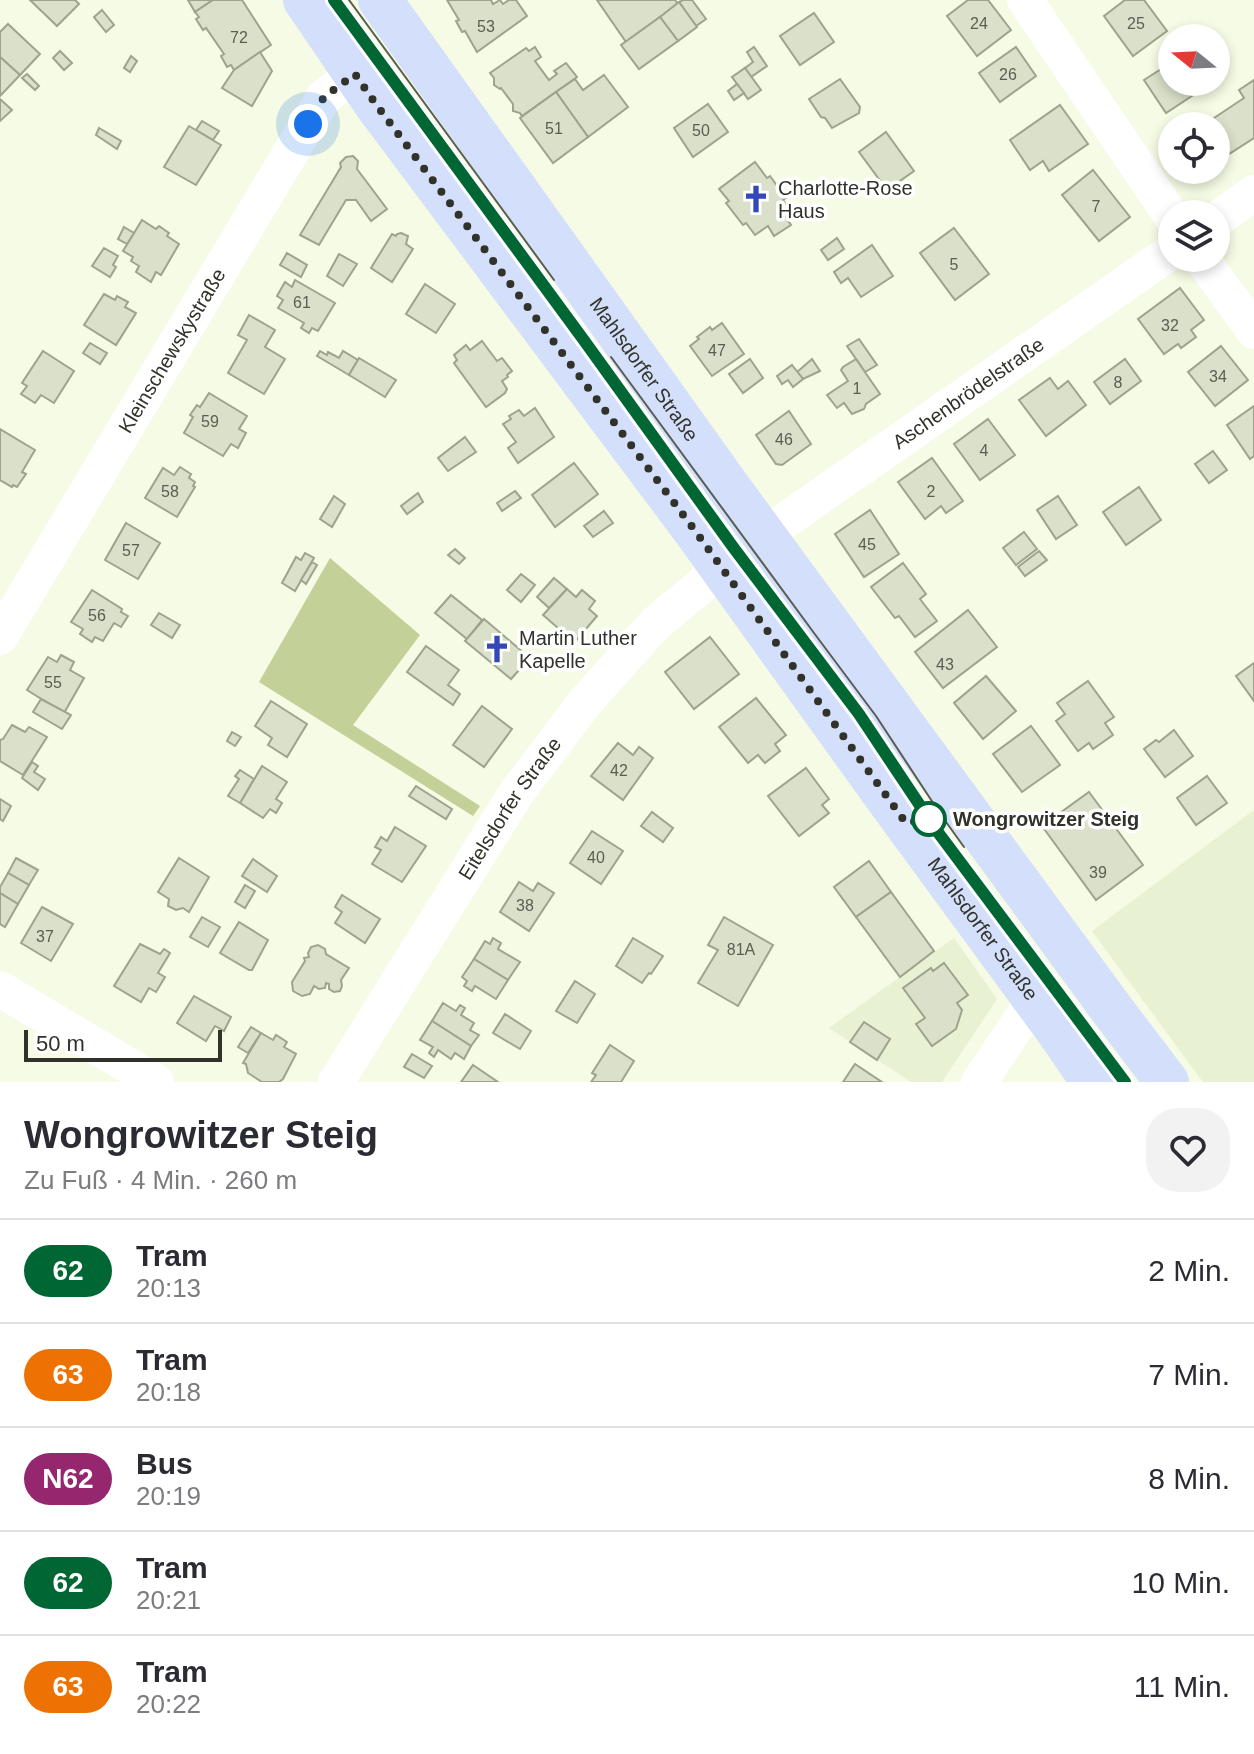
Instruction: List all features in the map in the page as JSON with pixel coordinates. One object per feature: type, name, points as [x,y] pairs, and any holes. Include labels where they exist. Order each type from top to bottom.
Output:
[{"type":"main road","name":"Mahlsdorfer Straße","points":[[305,0],[355,74],[721,567],[1093,1082]]},
{"type":"main road","name":"Mahlsdorfer Straße","points":[[380,0],[763,536],[1167,1082]]},
{"type":"main road","points":[[721,567],[763,536]]},
{"type":"main road","points":[[1035,999],[1079,965]]},
{"type":"street","points":[[1025,0],[1160,200]]},
{"type":"street","name":"Kleinschewskystraße","points":[[0,637],[324,97],[355,74]]},
{"type":"street","points":[[1230,210],[1254,193]]},
{"type":"street","name":"Aschenbrödelstraße","points":[[763,536],[1158,261]]},
{"type":"street","points":[[1211,272],[1254,331]]},
{"type":"street","name":"Eitelsdorfer Straße","points":[[336,1082],[517,792],[586,701],[656,623],[721,567]]},
{"type":"street","points":[[0,989],[156,1082]]},
{"type":"street","points":[[979,1082],[1035,999]]},
{"type":"shaded area","points":[[1254,810],[1254,1082],[1203,1082],[1092,931]]},
{"type":"shaded area","points":[[954,938],[997,999],[942,1082],[911,1082],[829,1028]]},
{"type":"green space","points":[[330,558],[420,635],[353,725],[480,806],[473,816],[259,682]]},
{"type":"building","points":[[30,0],[75,0],[79,4],[57,26]]},
{"type":"building","points":[[188,0],[213,0],[195,12]]},
{"type":"building","points":[[213,0],[242,0],[271,45],[234,70],[231,65],[227,67],[221,56],[224,54],[196,19],[199,17],[195,12]]},
{"type":"building","points":[[447,0],[491,0],[493,4],[500,0],[503,4],[516,0],[527,16],[477,52],[465,31],[462,32]]},
{"type":"building","points":[[597,0],[675,0],[678,4],[626,42]]},
{"type":"building","points":[[692,0],[706,19],[696,26],[679,2]]},
{"type":"building","points":[[968,0],[988,0],[1011,30],[977,56],[947,16]]},
{"type":"building","points":[[1125,0],[1144,0],[1162,24],[1158,24],[1158,38],[1133,56],[1104,16]]},
{"type":"building","points":[[679,2],[697,27],[678,41],[660,17]]},
{"type":"building","points":[[102,10],[114,25],[106,32],[94,17]]},
{"type":"building","points":[[814,13],[834,42],[800,65],[780,36]]},
{"type":"building","points":[[660,17],[678,41],[639,69],[621,45]]},
{"type":"building","points":[[8,24],[40,54],[20,75],[0,57],[0,32]]},
{"type":"building","points":[[535,47],[541,57],[535,61],[549,80],[557,74],[554,71],[566,63],[577,77],[522,116],[513,111],[513,104],[501,88],[494,85],[490,73],[526,48],[529,51]]},
{"type":"building","points":[[754,47],[767,66],[751,77],[745,68],[753,62],[747,52]]},
{"type":"building","points":[[1016,47],[1036,76],[1000,102],[979,73]]},
{"type":"building","points":[[60,51],[72,63],[64,70],[53,58]]},
{"type":"building","points":[[260,52],[272,71],[252,106],[222,88],[234,70]]},
{"type":"building","points":[[131,56],[137,61],[130,72],[124,68]]},
{"type":"building","points":[[0,57],[20,75],[0,96]]},
{"type":"building","points":[[745,68],[761,90],[748,99],[732,77]]},
{"type":"building","points":[[1158,71],[1158,96],[1192,96],[1165,112],[1144,80]]},
{"type":"building","points":[[27,74],[39,86],[35,90],[22,78]]},
{"type":"building","points":[[604,75],[628,107],[588,137],[556,92],[575,79],[583,90]]},
{"type":"building","points":[[840,79],[860,107],[859,113],[832,128],[809,99]]},
{"type":"building","points":[[1254,80],[1254,138],[1230,153],[1230,112],[1223,112],[1244,98],[1239,90]]},
{"type":"building","points":[[737,84],[744,93],[734,100],[728,91]]},
{"type":"building","points":[[556,92],[588,137],[553,163],[520,118]]},
{"type":"building","points":[[0,99],[12,110],[0,121]]},
{"type":"building","points":[[708,104],[728,132],[693,157],[674,128]]},
{"type":"building","points":[[1060,105],[1088,144],[1049,171],[1043,161],[1030,170],[1010,140]]},
{"type":"building","points":[[202,121],[219,131],[213,140],[196,130]]},
{"type":"building","points":[[189,126],[221,145],[196,185],[164,167]]},
{"type":"building","points":[[99,128],[121,141],[117,149],[96,135]]},
{"type":"building","points":[[886,132],[914,171],[887,190],[859,152]]},
{"type":"building","points":[[353,156],[358,161],[357,169],[387,209],[371,221],[356,200],[346,200],[319,245],[300,235],[341,167],[340,163],[346,157]]},
{"type":"building","name":"Charlotte-Rose Haus","points":[[755,162],[767,178],[770,176],[791,210],[784,215],[791,225],[774,236],[768,226],[755,235],[746,223],[743,225],[719,189]]},
{"type":"building","points":[[1093,170],[1130,217],[1099,241],[1062,195]]},
{"type":"building","points":[[142,220],[156,229],[159,226],[179,244],[161,275],[156,272],[151,282],[136,272],[139,266],[131,261],[133,257],[123,251]]},
{"type":"building","points":[[124,227],[134,233],[127,244],[118,239]]},
{"type":"building","points":[[954,228],[989,274],[955,300],[920,253]]},
{"type":"building","points":[[401,233],[408,236],[406,244],[413,249],[392,282],[371,268],[392,234],[396,236]]},
{"type":"building","points":[[837,238],[844,249],[828,260],[821,250]]},
{"type":"building","points":[[872,245],[893,276],[861,297],[848,278],[841,283],[834,272]]},
{"type":"building","points":[[104,248],[118,256],[110,277],[92,266]]},
{"type":"building","points":[[287,253],[307,265],[301,277],[280,265]]},
{"type":"building","points":[[339,254],[357,264],[343,286],[327,276]]},
{"type":"building","points":[[295,280],[335,303],[318,331],[312,328],[309,333],[301,328],[304,323],[278,308],[283,300],[277,296],[285,282],[292,287]]},
{"type":"building","points":[[425,284],[455,304],[436,333],[406,314]]},
{"type":"building","points":[[1180,288],[1204,320],[1191,330],[1196,337],[1181,348],[1178,344],[1164,354],[1138,319]]},
{"type":"building","points":[[104,294],[128,302],[125,307],[136,313],[116,345],[84,325]]},
{"type":"building","points":[[249,315],[275,330],[265,347],[285,359],[264,394],[228,373],[247,340],[238,335]]},
{"type":"building","points":[[722,323],[744,354],[712,376],[690,346],[710,327],[712,330]]},
{"type":"building","points":[[859,339],[877,365],[865,372],[847,346]]},
{"type":"building","points":[[482,341],[497,361],[502,358],[512,371],[502,381],[507,389],[505,393],[486,407],[454,363],[457,360],[454,355],[466,345],[470,350]]},
{"type":"building","points":[[90,343],[107,353],[100,364],[83,353]]},
{"type":"building","points":[[1221,346],[1248,380],[1215,406],[1188,372]]},
{"type":"building","points":[[43,351],[74,371],[54,403],[41,395],[35,403],[21,394],[27,386],[22,383]]},
{"type":"building","points":[[320,351],[339,358],[343,351],[358,360],[349,375],[317,356]]},
{"type":"building","points":[[359,358],[396,380],[385,397],[349,375]]},
{"type":"building","points":[[750,359],[763,378],[743,393],[729,374]]},
{"type":"building","points":[[812,359],[820,371],[803,379],[797,372]]},
{"type":"building","points":[[856,359],[880,394],[864,409],[852,414],[844,403],[837,408],[827,395],[848,381],[841,370]]},
{"type":"building","points":[[1125,359],[1141,381],[1110,404],[1094,382]]},
{"type":"building","points":[[792,365],[803,379],[793,387],[788,380],[782,384],[777,376]]},
{"type":"building","points":[[1050,378],[1058,389],[1068,381],[1086,405],[1046,436],[1019,400]]},
{"type":"building","points":[[209,393],[247,416],[239,429],[246,433],[238,448],[231,444],[223,456],[184,433],[193,417],[190,415]]},
{"type":"building","points":[[1254,406],[1254,456],[1250,459],[1227,425]]},
{"type":"building","points":[[535,408],[554,437],[518,463],[508,448],[516,442],[503,424],[519,410],[524,416]]},
{"type":"building","points":[[789,411],[811,444],[782,465],[776,464],[756,435]]},
{"type":"building","points":[[988,419],[1015,455],[980,480],[954,444]]},
{"type":"building","points":[[0,429],[35,450],[22,472],[26,474],[17,487],[0,480]]},
{"type":"building","points":[[465,437],[476,452],[448,471],[438,458]]},
{"type":"building","points":[[1213,451],[1227,470],[1209,483],[1195,464]]},
{"type":"building","points":[[932,458],[963,501],[946,513],[941,506],[925,519],[898,482]]},
{"type":"building","points":[[574,463],[598,494],[555,527],[532,495]]},
{"type":"building","points":[[180,467],[191,474],[189,478],[195,482],[195,487],[177,517],[145,498],[163,468],[174,475]]},
{"type":"building","points":[[1139,487],[1161,520],[1126,545],[1103,512]]},
{"type":"building","points":[[515,491],[521,498],[502,511],[497,503]]},
{"type":"building","points":[[418,493],[423,502],[407,514],[401,506]]},
{"type":"building","points":[[334,496],[345,504],[332,527],[320,519]]},
{"type":"building","points":[[1058,496],[1077,525],[1056,539],[1037,510]]},
{"type":"building","points":[[870,510],[899,554],[864,577],[835,534]]},
{"type":"building","points":[[604,511],[613,523],[593,537],[584,526]]},
{"type":"building","points":[[126,523],[160,543],[138,579],[105,560]]},
{"type":"building","points":[[1024,532],[1037,549],[1016,565],[1003,548]]},
{"type":"building","points":[[455,549],[465,558],[459,564],[448,555]]},
{"type":"building","points":[[1039,551],[1047,560],[1025,576],[1018,567]]},
{"type":"building","points":[[305,553],[314,558],[295,591],[282,583],[296,557],[301,560]]},
{"type":"building","points":[[312,562],[317,565],[306,584],[301,580]]},
{"type":"building","points":[[903,563],[926,594],[920,599],[937,621],[915,637],[899,616],[895,618],[871,587]]},
{"type":"building","points":[[521,574],[535,585],[521,602],[507,590]]},
{"type":"building","points":[[554,578],[567,589],[549,608],[537,597]]},
{"type":"building","points":[[567,589],[576,597],[582,590],[595,601],[589,609],[597,616],[574,643],[564,634],[559,639],[553,634],[558,628],[543,615]]},
{"type":"building","points":[[92,590],[128,616],[121,627],[114,623],[103,641],[95,637],[92,642],[80,634],[83,629],[71,622]]},
{"type":"building","points":[[451,595],[482,620],[467,639],[435,613]]},
{"type":"building","points":[[968,610],[997,647],[943,688],[915,652]]},
{"type":"building","points":[[159,613],[180,625],[172,638],[151,625]]},
{"type":"building","name":"Martin Luther Kapelle","points":[[484,619],[530,658],[511,679],[465,641]]},
{"type":"building","points":[[710,637],[739,674],[694,709],[665,672]]},
{"type":"building","points":[[426,646],[459,670],[448,685],[460,694],[453,705],[407,672]]},
{"type":"building","points":[[61,655],[74,662],[70,670],[84,678],[64,713],[27,690],[48,657],[57,662]]},
{"type":"building","points":[[1254,663],[1254,701],[1236,676]]},
{"type":"building","points":[[986,676],[1016,711],[983,739],[954,703]]},
{"type":"building","points":[[1088,681],[1114,717],[1105,723],[1113,735],[1093,749],[1089,743],[1078,751],[1056,721],[1065,714],[1057,703]]},
{"type":"building","points":[[756,698],[786,735],[775,744],[780,751],[765,763],[758,755],[748,763],[719,727]]},
{"type":"building","points":[[41,699],[71,715],[62,729],[33,712]]},
{"type":"building","points":[[271,701],[307,724],[287,757],[268,745],[272,738],[255,726]]},
{"type":"building","points":[[482,706],[512,729],[484,767],[453,745]]},
{"type":"building","points":[[12,725],[25,732],[29,727],[47,737],[23,775],[0,761],[0,740]]},
{"type":"building","points":[[1031,726],[1060,765],[1022,792],[993,754]]},
{"type":"building","points":[[1174,730],[1193,756],[1165,777],[1144,749]]},
{"type":"building","points":[[232,732],[241,737],[235,746],[227,741]]},
{"type":"building","points":[[618,743],[633,755],[639,747],[653,758],[623,800],[591,776]]},
{"type":"building","points":[[32,762],[38,766],[34,772],[45,779],[38,790],[22,778]]},
{"type":"building","points":[[262,766],[287,782],[276,799],[282,803],[276,813],[270,809],[263,818],[240,803]]},
{"type":"building","points":[[806,768],[829,799],[822,805],[829,813],[799,836],[768,796]]},
{"type":"building","points":[[240,770],[254,779],[240,803],[228,796],[239,779],[235,776]]},
{"type":"building","points":[[1207,776],[1227,803],[1196,825],[1177,798]]},
{"type":"building","points":[[416,786],[452,809],[446,819],[409,796]]},
{"type":"building","points":[[1089,792],[1143,865],[1096,900],[1042,826]]},
{"type":"building","points":[[0,799],[11,806],[3,821],[0,819]]},
{"type":"building","points":[[652,812],[673,828],[663,842],[641,826]]},
{"type":"building","points":[[395,827],[426,846],[402,882],[372,864],[381,850],[375,847],[381,837],[387,841]]},
{"type":"building","points":[[592,831],[623,851],[601,884],[570,863]]},
{"type":"building","points":[[16,858],[38,870],[29,885],[8,873]]},
{"type":"building","points":[[179,858],[209,877],[189,912],[168,906],[169,899],[158,892]]},
{"type":"building","points":[[253,859],[277,876],[267,892],[242,876]]},
{"type":"building","points":[[869,861],[891,892],[856,917],[834,887]]},
{"type":"building","points":[[8,873],[29,885],[18,904],[0,893]]},
{"type":"building","points":[[519,882],[533,891],[538,883],[554,893],[529,931],[500,912]]},
{"type":"building","points":[[245,885],[255,891],[245,908],[235,902]]},
{"type":"building","points":[[891,892],[934,951],[900,977],[856,917]]},
{"type":"building","points":[[0,893],[18,904],[5,927],[0,924]]},
{"type":"building","points":[[342,895],[380,919],[365,943],[335,923],[342,912],[335,907]]},
{"type":"building","points":[[42,907],[73,924],[51,961],[21,943]]},
{"type":"building","points":[[202,917],[220,927],[208,947],[190,937]]},
{"type":"building","points":[[724,917],[773,945],[738,1006],[698,983],[718,950],[708,945]]},
{"type":"building","points":[[239,922],[268,940],[252,970],[220,953]]},
{"type":"building","points":[[493,938],[501,943],[498,949],[520,962],[508,980],[474,959],[485,941],[490,944]]},
{"type":"building","points":[[633,938],[663,956],[642,983],[616,966]]},
{"type":"building","points":[[140,944],[160,954],[164,949],[170,953],[158,973],[165,977],[156,992],[149,988],[141,1002],[114,986]]},
{"type":"building","points":[[318,945],[325,949],[326,954],[349,968],[341,980],[340,991],[334,992],[326,983],[325,988],[314,986],[310,994],[302,996],[293,991],[292,982],[304,958],[309,957],[311,947]]},
{"type":"building","points":[[474,959],[508,980],[496,999],[475,986],[472,991],[464,986],[467,981],[462,977]]},
{"type":"building","points":[[944,963],[968,995],[957,1003],[962,1010],[956,1029],[932,1046],[916,1024],[925,1018],[903,988],[931,968],[933,971]]},
{"type":"building","points":[[575,981],[595,994],[577,1023],[556,1011]]},
{"type":"building","points":[[194,996],[231,1017],[224,1031],[215,1026],[206,1041],[177,1023]]},
{"type":"building","points":[[443,1003],[456,1011],[460,1005],[465,1008],[461,1015],[474,1023],[470,1030],[479,1035],[471,1046],[432,1021]]},
{"type":"building","points":[[505,1014],[531,1031],[520,1049],[493,1033]]},
{"type":"building","points":[[432,1021],[471,1046],[464,1059],[455,1053],[451,1059],[438,1050],[434,1057],[429,1053],[433,1047],[420,1040]]},
{"type":"building","points":[[864,1022],[890,1039],[877,1060],[850,1042]]},
{"type":"building","points":[[251,1027],[261,1033],[248,1053],[238,1047]]},
{"type":"building","points":[[261,1033],[273,1040],[276,1035],[287,1042],[284,1047],[296,1054],[279,1082],[262,1082],[248,1073],[243,1063]]},
{"type":"building","points":[[610,1045],[634,1061],[621,1082],[591,1082],[596,1075],[592,1073]]},
{"type":"building","points":[[412,1054],[432,1066],[424,1078],[404,1067]]},
{"type":"building","points":[[855,1064],[882,1082],[843,1082]]},
{"type":"building","points":[[473,1065],[498,1082],[461,1082]]},
{"type":"tram line","points":[[334,0],[738,554],[859,714],[937,831],[1125,1082]]},
{"type":"tram line","name":"62","points":[[334,0],[733,547],[859,714],[937,831],[1125,1082]]},
{"type":"tram line","points":[[349,0],[554,280]]},
{"type":"tram line","points":[[611,357],[876,716],[964,847]]},
{"type":"place","name":"Charlotte-Rose Haus","points":[[756,199]]},
{"type":"place","name":"Martin Luther Kapelle","points":[[497,649]]},
{"type":"place","name":"Wongrowitzer Steig","points":[[929,819]]},
{"type":"route","points":[[308,124],[324,97],[355,74],[696,532],[906,823],[929,819]]}]
